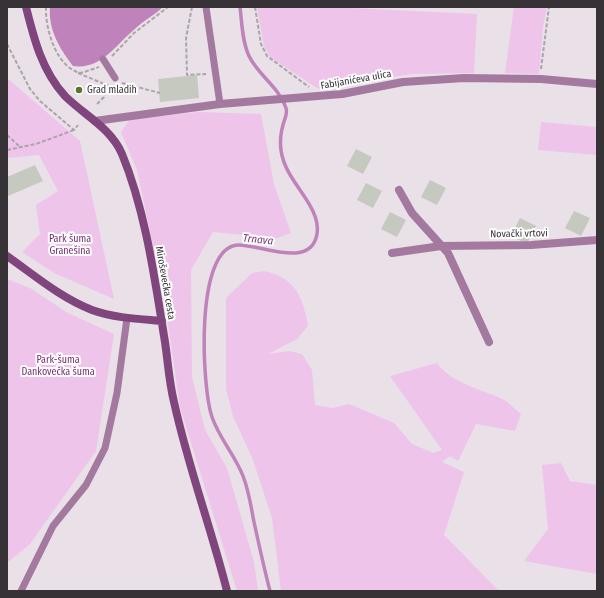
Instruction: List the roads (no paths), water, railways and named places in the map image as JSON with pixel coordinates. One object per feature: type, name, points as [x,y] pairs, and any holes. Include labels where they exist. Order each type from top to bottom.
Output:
[{"type":"main road","name":"Miroševečka cesta","points":[[26,7],[41,59],[50,78],[66,96],[95,121],[115,141],[122,152],[131,178],[147,239],[162,321],[174,402],[228,591]]},
{"type":"main road","points":[[7,256],[68,298],[92,310],[127,318],[162,321]]},
{"type":"street","name":"Fabijanićeva ulica","points":[[95,121],[220,104],[342,94],[403,82],[464,78],[541,79],[597,84]]},
{"type":"street","points":[[399,190],[412,213],[448,253],[489,342]]},
{"type":"street","name":"Novački vrtovi","points":[[392,253],[441,246],[531,245],[597,240]]},
{"type":"lane","points":[[206,7],[220,104]]},
{"type":"lane","points":[[105,61],[114,78]]},
{"type":"lane","points":[[21,591],[53,526],[86,485],[105,448],[117,393],[127,318]]},
{"type":"waterway","name":"Trnava","points":[[240,7],[244,38],[249,56],[279,94],[286,108],[281,141],[281,152],[284,162],[290,175],[311,208],[317,225],[317,234],[313,245],[305,251],[283,253],[238,245],[224,252],[214,269],[208,293],[204,350],[208,401],[215,425],[240,468],[245,482],[270,591]]},
{"type":"place","name":"Grad mladih","points":[[79,90]]},
{"type":"park label","name":"Park šuma Granešina","points":[[70,244]]},
{"type":"park label","name":"Park-šuma Dankovečka šuma","points":[[58,366]]}]
